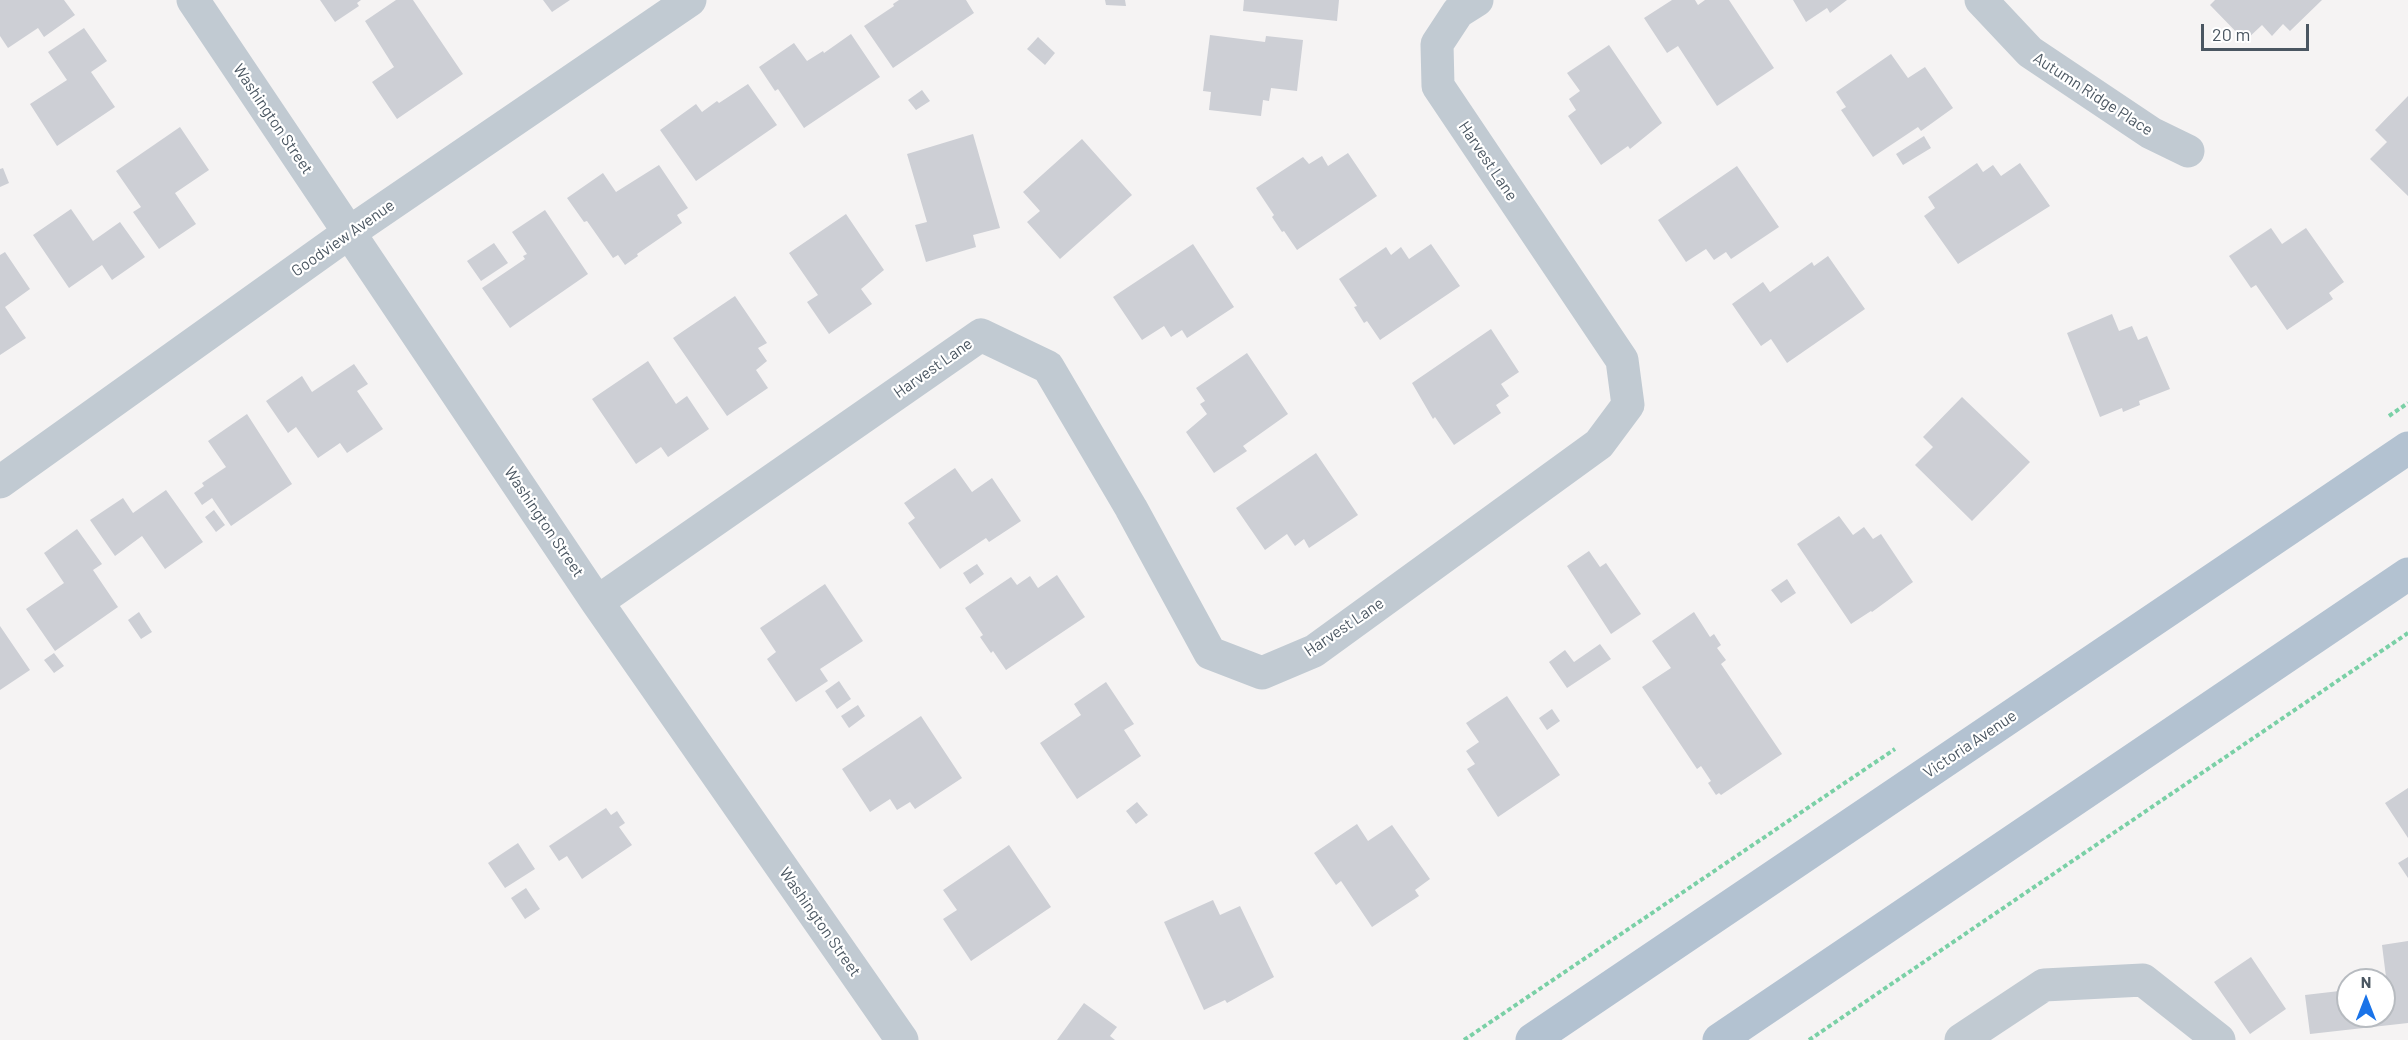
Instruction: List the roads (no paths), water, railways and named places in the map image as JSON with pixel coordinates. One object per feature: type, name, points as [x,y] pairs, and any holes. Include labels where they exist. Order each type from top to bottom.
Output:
[{"type":"main road","name":"Victoria Avenue","points":[[1532,1040],[2408,448]]},
{"type":"main road","points":[[1719,1040],[2408,574]]},
{"type":"street","name":"Washington Street","points":[[193,0],[597,602],[902,1040]]},
{"type":"street","name":"Goodview Avenue","points":[[0,482],[350,232],[690,0]]},
{"type":"street","name":"Harvest Lane","points":[[597,602],[981,335],[1048,367],[1131,508],[1210,653],[1262,673],[1314,651],[1599,444],[1628,405],[1622,360],[1438,86],[1437,44],[1458,12],[1477,0]]},
{"type":"street","name":"Autumn Ridge Place","points":[[1981,0],[2030,52],[2151,133],[2188,151]]},
{"type":"street","points":[[1960,1040],[2044,985],[2143,980],[2219,1040]]}]
